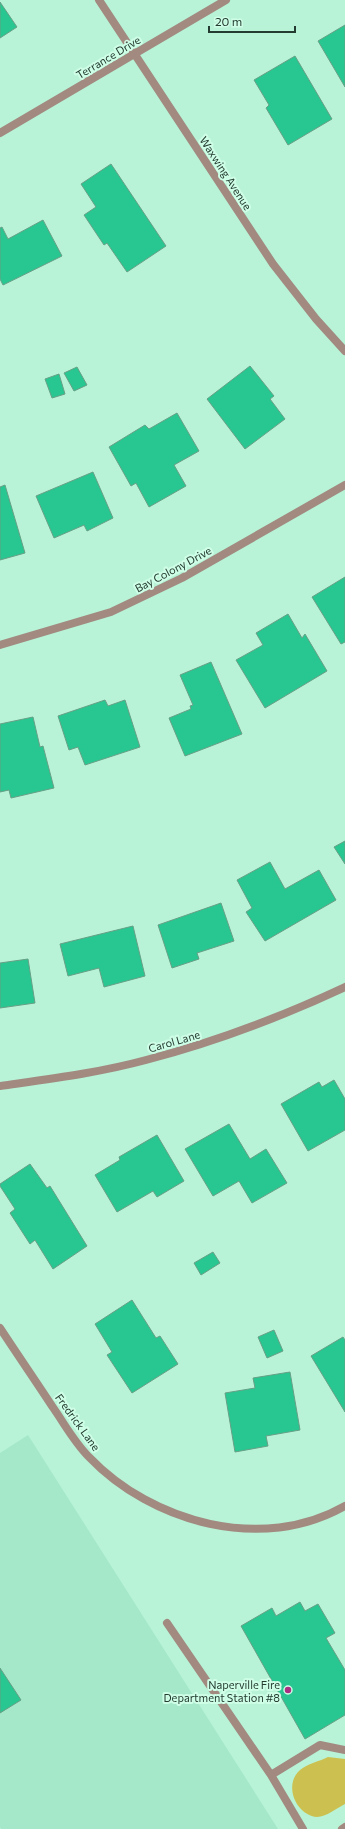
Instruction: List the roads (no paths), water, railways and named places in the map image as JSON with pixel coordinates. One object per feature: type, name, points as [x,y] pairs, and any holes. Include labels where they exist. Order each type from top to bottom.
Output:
[{"type":"street","name":"Waxwing Avenue","points":[[99,0],[272,264],[316,319],[345,351]]},
{"type":"street","name":"Terrance Drive","points":[[0,133],[226,0]]},
{"type":"street","name":"Bay Colony Drive","points":[[0,645],[111,612],[182,578],[345,485]]},
{"type":"street","name":"Carol Lane","points":[[0,1086],[90,1072],[146,1060],[208,1042],[286,1014],[345,987]]},
{"type":"street","name":"Fredrick Lane","points":[[0,1328],[73,1438],[88,1456],[124,1488],[151,1503],[198,1521],[223,1527],[264,1528],[286,1526],[323,1516],[345,1506]]},
{"type":"street","points":[[167,1623],[271,1775],[303,1829]]},
{"type":"street","points":[[271,1775],[320,1745],[345,1750]]},
{"type":"place","name":"Naperville Fire Department Station #8","points":[[288,1690]]}]
